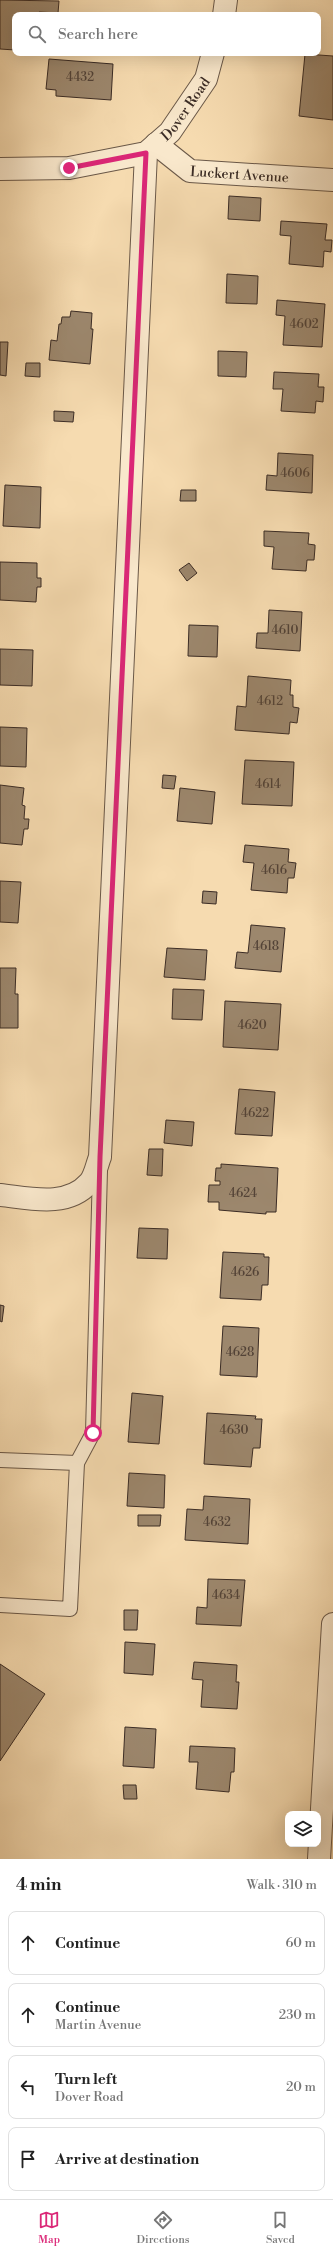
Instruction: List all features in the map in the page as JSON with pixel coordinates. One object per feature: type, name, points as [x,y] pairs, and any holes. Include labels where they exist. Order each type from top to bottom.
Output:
[{"type":"street","points":[[224,12],[226,0]]},
{"type":"street","name":"Dover Road","points":[[151,149],[170,132],[206,79],[212,56]]},
{"type":"street","points":[[0,169],[69,168],[151,149],[100,1157],[90,1182],[81,1190],[64,1198],[51,1200],[0,1195]]},
{"type":"street","name":"Luckert Avenue","points":[[151,149],[190,171],[333,180]]},
{"type":"street","points":[[319,1859],[333,1624]]},
{"type":"lane","points":[[0,1605],[70,1609],[77,1463],[93,1433],[100,1157]]},
{"type":"lane","points":[[0,1460],[77,1463]]},
{"type":"building","points":[[0,0],[59,1],[58,12],[12,12],[12,50],[0,49]]},
{"type":"building","points":[[305,56],[333,56],[333,120],[299,116]]},
{"type":"building","points":[[49,59],[113,64],[111,100],[56,96],[56,90],[46,89]]},
{"type":"building","points":[[229,196],[261,198],[260,221],[228,219]]},
{"type":"building","points":[[281,221],[327,224],[325,240],[332,240],[331,252],[324,251],[323,267],[289,264],[291,236],[280,235]]},
{"type":"building","points":[[227,274],[258,276],[257,304],[226,303]]},
{"type":"building","points":[[277,300],[325,304],[322,347],[283,345],[285,316],[276,315]]},
{"type":"building","points":[[71,311],[92,313],[91,329],[93,329],[90,364],[49,360],[51,340],[57,341],[59,324],[61,324],[62,317],[70,317]]},
{"type":"building","points":[[0,342],[8,342],[6,376],[0,375]]},
{"type":"building","points":[[218,351],[247,352],[246,377],[218,376]]},
{"type":"building","points":[[26,363],[40,363],[40,377],[25,376]]},
{"type":"building","points":[[274,372],[319,374],[318,387],[324,387],[323,402],[316,401],[315,413],[281,411],[283,389],[273,389]]},
{"type":"building","points":[[54,411],[74,412],[73,422],[54,421]]},
{"type":"building","points":[[278,453],[313,455],[312,493],[266,490],[267,475],[277,476]]},
{"type":"building","points":[[5,485],[41,487],[40,528],[3,526]]},
{"type":"building","points":[[181,490],[196,490],[196,501],[180,501]]},
{"type":"building","points":[[264,531],[309,533],[308,544],[315,545],[315,548],[314,560],[307,560],[306,571],[272,569],[274,547],[264,546]]},
{"type":"building","points":[[0,562],[37,563],[37,578],[41,578],[41,587],[37,587],[36,602],[0,600]]},
{"type":"building","points":[[189,563],[197,573],[187,581],[179,570]]},
{"type":"building","points":[[269,610],[302,612],[300,651],[256,648],[257,633],[268,633]]},
{"type":"building","points":[[189,625],[218,626],[217,657],[188,656]]},
{"type":"building","points":[[0,649],[33,650],[32,686],[0,685]]},
{"type":"building","points":[[248,676],[291,680],[290,695],[293,695],[293,707],[299,708],[297,723],[290,722],[289,734],[235,730],[237,706],[246,707]]},
{"type":"building","points":[[0,727],[27,728],[26,767],[0,766]]},
{"type":"building","points":[[245,760],[294,762],[292,806],[242,804]]},
{"type":"building","points":[[163,775],[176,776],[174,789],[162,788]]},
{"type":"building","points":[[0,785],[24,788],[22,805],[25,806],[24,819],[29,819],[28,829],[24,829],[22,845],[0,843]]},
{"type":"building","points":[[180,788],[215,792],[212,824],[177,821]]},
{"type":"building","points":[[245,845],[289,849],[288,862],[296,863],[294,878],[288,878],[287,893],[251,890],[254,863],[243,862]]},
{"type":"building","points":[[0,881],[21,882],[18,923],[0,922]]},
{"type":"building","points":[[203,891],[217,892],[216,904],[202,903]]},
{"type":"building","points":[[251,925],[285,928],[281,972],[235,968],[237,952],[248,953]]},
{"type":"building","points":[[167,948],[207,950],[205,980],[164,977]]},
{"type":"building","points":[[0,968],[16,968],[15,994],[18,994],[18,1028],[0,1028]]},
{"type":"building","points":[[173,989],[204,990],[202,1020],[172,1019]]},
{"type":"building","points":[[225,1001],[281,1004],[278,1050],[223,1047]]},
{"type":"building","points":[[239,1089],[275,1092],[272,1136],[235,1134]]},
{"type":"building","points":[[166,1120],[194,1122],[192,1146],[164,1143]]},
{"type":"building","points":[[149,1149],[163,1149],[162,1176],[147,1175]]},
{"type":"building","points":[[221,1164],[278,1168],[276,1212],[266,1212],[266,1214],[219,1210],[219,1202],[208,1202],[209,1185],[220,1185],[220,1181],[215,1181],[216,1168],[221,1168]]},
{"type":"building","points":[[139,1228],[168,1229],[167,1259],[137,1258]]},
{"type":"building","points":[[223,1252],[264,1254],[264,1257],[269,1257],[268,1285],[262,1285],[261,1300],[220,1298]]},
{"type":"building","points":[[0,1305],[4,1306],[2,1322],[0,1321]]},
{"type":"building","points":[[223,1326],[259,1328],[257,1377],[220,1375]]},
{"type":"building","points":[[132,1393],[163,1396],[159,1444],[128,1442]]},
{"type":"building","points":[[207,1413],[256,1416],[255,1419],[262,1419],[260,1448],[253,1448],[251,1467],[204,1464]]},
{"type":"building","points":[[129,1473],[165,1475],[164,1508],[127,1506]]},
{"type":"building","points":[[204,1496],[250,1499],[248,1544],[185,1540],[187,1509],[203,1510]]},
{"type":"building","points":[[138,1515],[161,1515],[160,1526],[138,1526]]},
{"type":"building","points":[[208,1579],[245,1580],[241,1626],[196,1624],[197,1607],[207,1608]]},
{"type":"building","points":[[124,1610],[138,1610],[137,1630],[124,1630]]},
{"type":"building","points":[[125,1642],[155,1644],[153,1675],[124,1673]]},
{"type":"building","points":[[194,1662],[237,1665],[236,1682],[239,1682],[237,1709],[201,1707],[203,1680],[192,1679]]},
{"type":"building","points":[[0,1664],[45,1694],[0,1761]]},
{"type":"building","points":[[125,1727],[156,1729],[154,1768],[123,1766]]},
{"type":"building","points":[[190,1746],[235,1748],[234,1772],[231,1772],[229,1792],[196,1789],[198,1762],[189,1762]]},
{"type":"building","points":[[123,1785],[136,1785],[137,1799],[124,1799]]},
{"type":"route","points":[[69,168],[146,153],[100,1157],[93,1433]]}]
